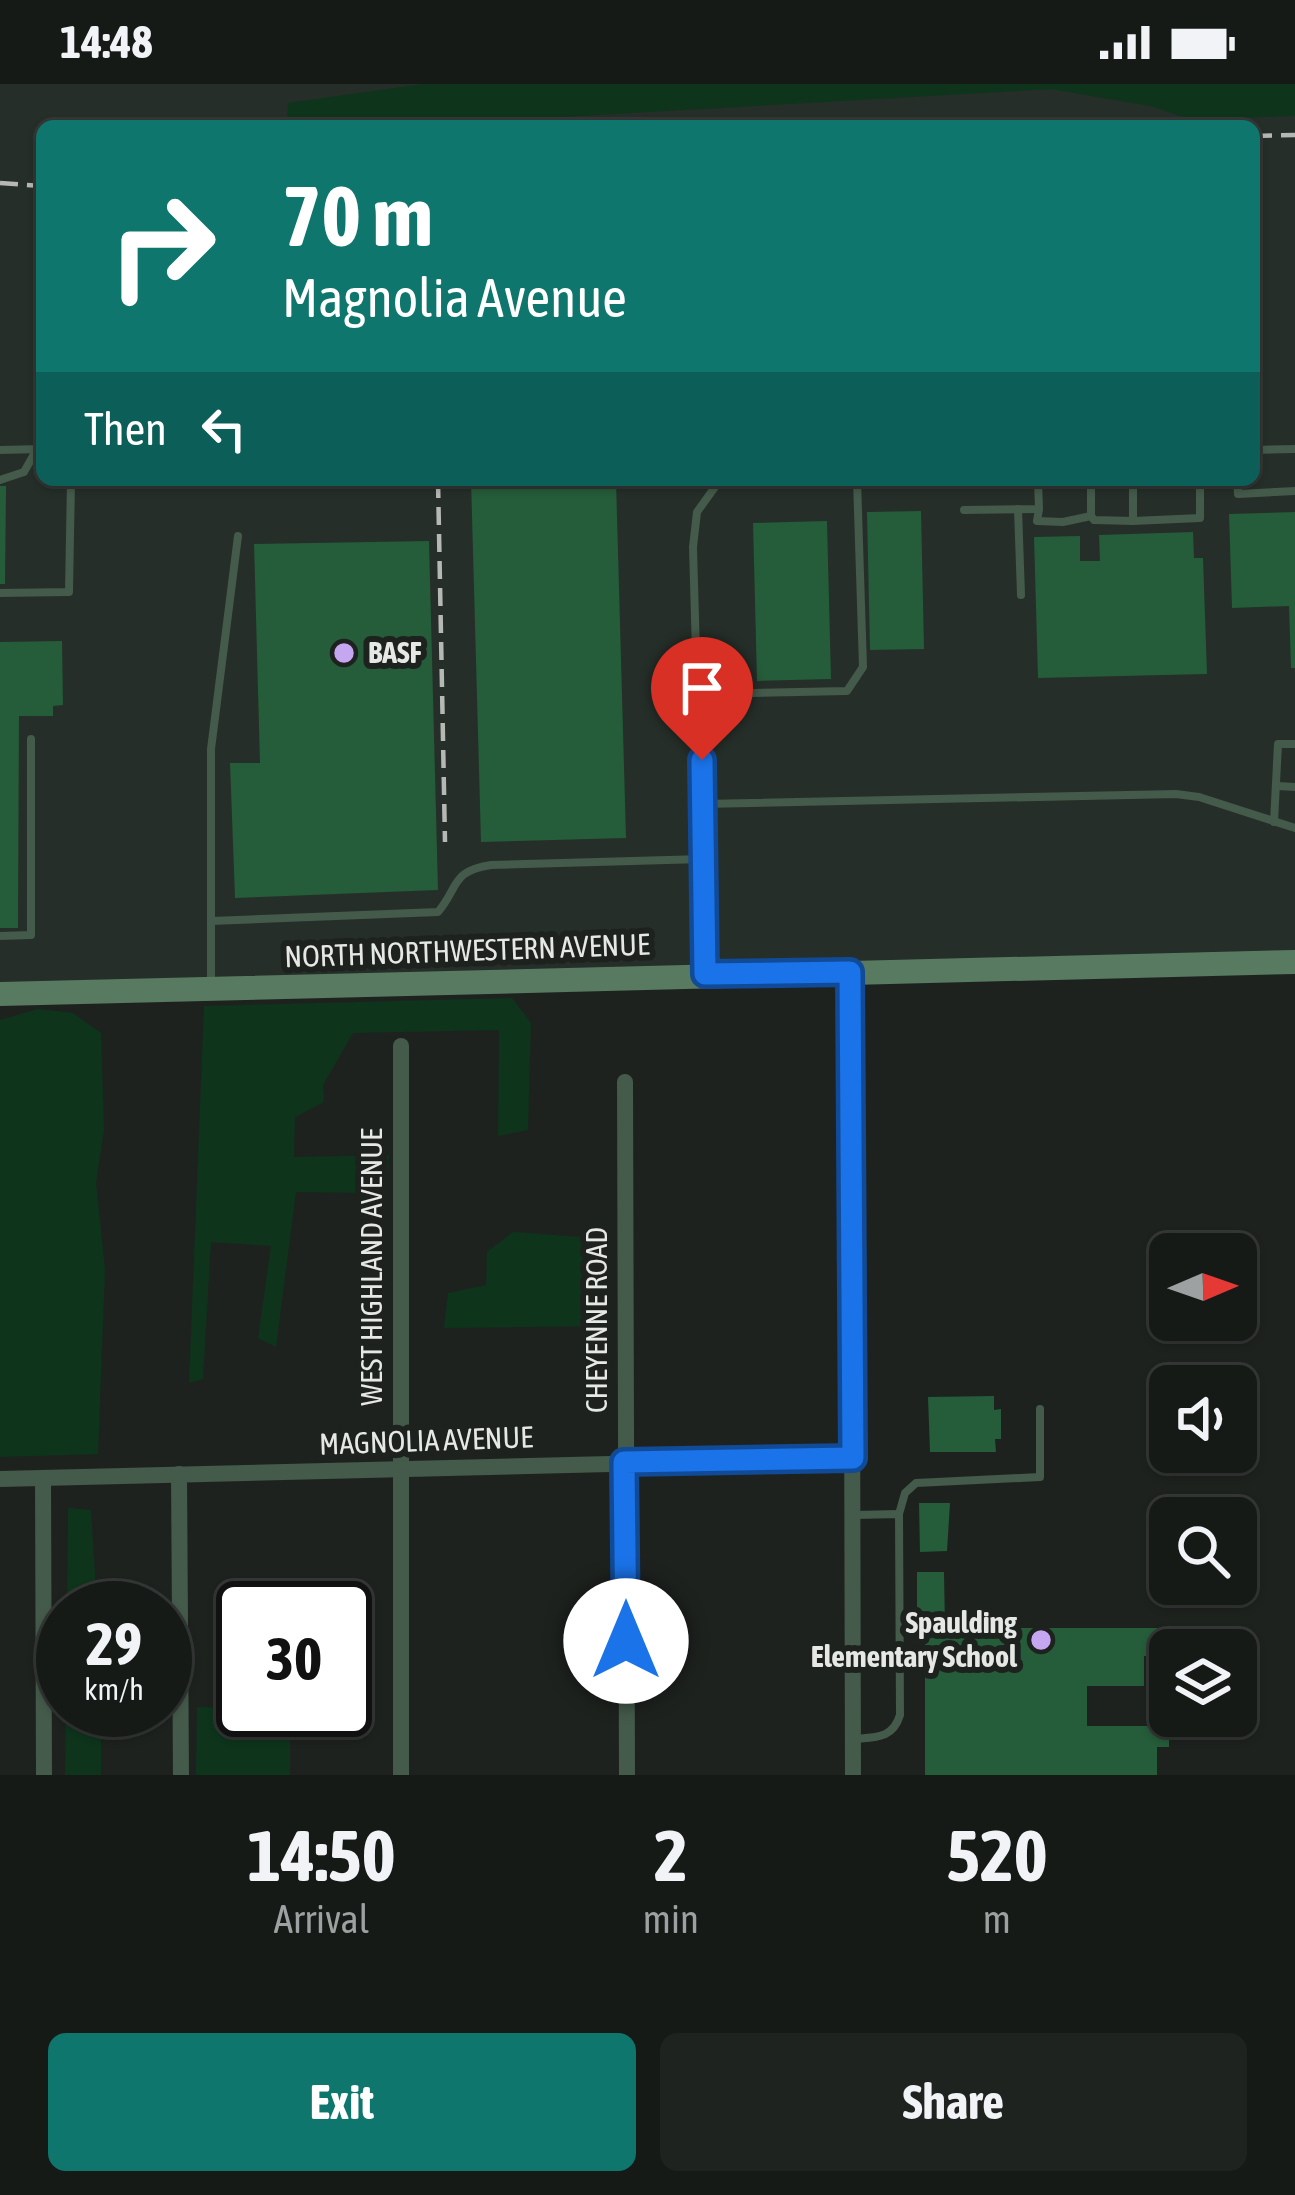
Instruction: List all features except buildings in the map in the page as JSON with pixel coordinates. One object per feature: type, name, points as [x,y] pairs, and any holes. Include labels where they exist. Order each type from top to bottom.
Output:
[{"type":"street","name":"NORTH NORTHWESTERN AVENUE","points":[[0,994],[1295,962]]},
{"type":"street","points":[[850,972],[854,1775]]},
{"type":"street","name":"WEST HIGHLAND AVENUE","points":[[401,1046],[401,1775]]},
{"type":"street","name":"CHEYENNE ROAD","points":[[625,1082],[627,1775]]},
{"type":"street","name":"MAGNOLIA AVENUE","points":[[0,1479],[853,1458]]},
{"type":"street","points":[[178,1474],[182,1775]]},
{"type":"street","points":[[43,1478],[44,1775]]},
{"type":"lane","points":[[0,449],[36,449]]},
{"type":"lane","points":[[1260,450],[1295,449]]},
{"type":"lane","points":[[0,480],[24,472],[36,454]]},
{"type":"lane","points":[[0,593],[69,592],[71,486]]},
{"type":"lane","points":[[705,974],[695,524],[714,486]]},
{"type":"lane","points":[[699,694],[848,691],[862,667],[857,486]]},
{"type":"lane","points":[[1038,486],[1036,521],[1091,516]]},
{"type":"lane","points":[[1091,486],[1094,520],[1133,521],[1200,518],[1200,486]]},
{"type":"lane","points":[[1132,486],[1133,521]]},
{"type":"lane","points":[[1237,486],[1238,494],[1295,491]]},
{"type":"lane","points":[[1018,509],[1021,595]]},
{"type":"lane","points":[[964,510],[1039,509]]},
{"type":"lane","points":[[211,988],[211,749],[238,536]]},
{"type":"lane","points":[[0,936],[31,935],[31,740]]},
{"type":"lane","points":[[1274,822],[1278,745],[1295,744]]},
{"type":"lane","points":[[1278,787],[1295,787]]},
{"type":"lane","points":[[702,804],[1176,794],[1295,828]]},
{"type":"lane","points":[[211,921],[434,913],[443,908],[459,876],[472,868],[703,859]]},
{"type":"lane","points":[[853,1738],[884,1737],[896,1728],[900,1715],[899,1514],[904,1493],[916,1484],[1040,1477],[1040,1409]]},
{"type":"lane","points":[[853,1515],[899,1514]]},
{"type":"shaded area","points":[[0,84],[1295,84],[1295,964],[0,999]]},
{"type":"green space","points":[[423,84],[1295,84],[1295,116],[1190,119],[1150,106],[1051,89],[510,120],[287,120],[288,103]]},
{"type":"green space","points":[[512,998],[531,1023],[528,1130],[498,1136],[499,1030],[353,1033],[323,1085],[324,1102],[295,1117],[294,1157],[389,1155],[385,1231],[364,1226],[363,1193],[296,1192],[276,1347],[258,1338],[271,1246],[211,1242],[203,1379],[189,1383],[204,1006]]},
{"type":"green space","points":[[38,1009],[73,1013],[101,1033],[104,1130],[96,1182],[105,1270],[98,1454],[0,1457],[0,1020]]},
{"type":"green space","points":[[513,1232],[609,1239],[609,1326],[444,1328],[448,1293],[486,1285],[487,1252]]},
{"type":"green space","points":[[68,1508],[91,1510],[95,1581],[67,1581]]},
{"type":"green space","points":[[197,1707],[216,1708],[216,1737],[290,1737],[290,1775],[196,1775]]},
{"type":"green space","points":[[66,1737],[101,1737],[101,1775],[65,1775]]},
{"type":"railway","points":[[1260,136],[1295,135]]},
{"type":"railway","points":[[0,183],[36,186]]},
{"type":"railway","points":[[438,486],[445,842]]},
{"type":"place","name":"BASF","points":[[344,653]]},
{"type":"place","name":"Spaulding Elementary School","points":[[1041,1640]]},
{"type":"route","points":[[626,1641],[624,1462],[853,1458],[850,972],[705,974],[702,760]]}]
